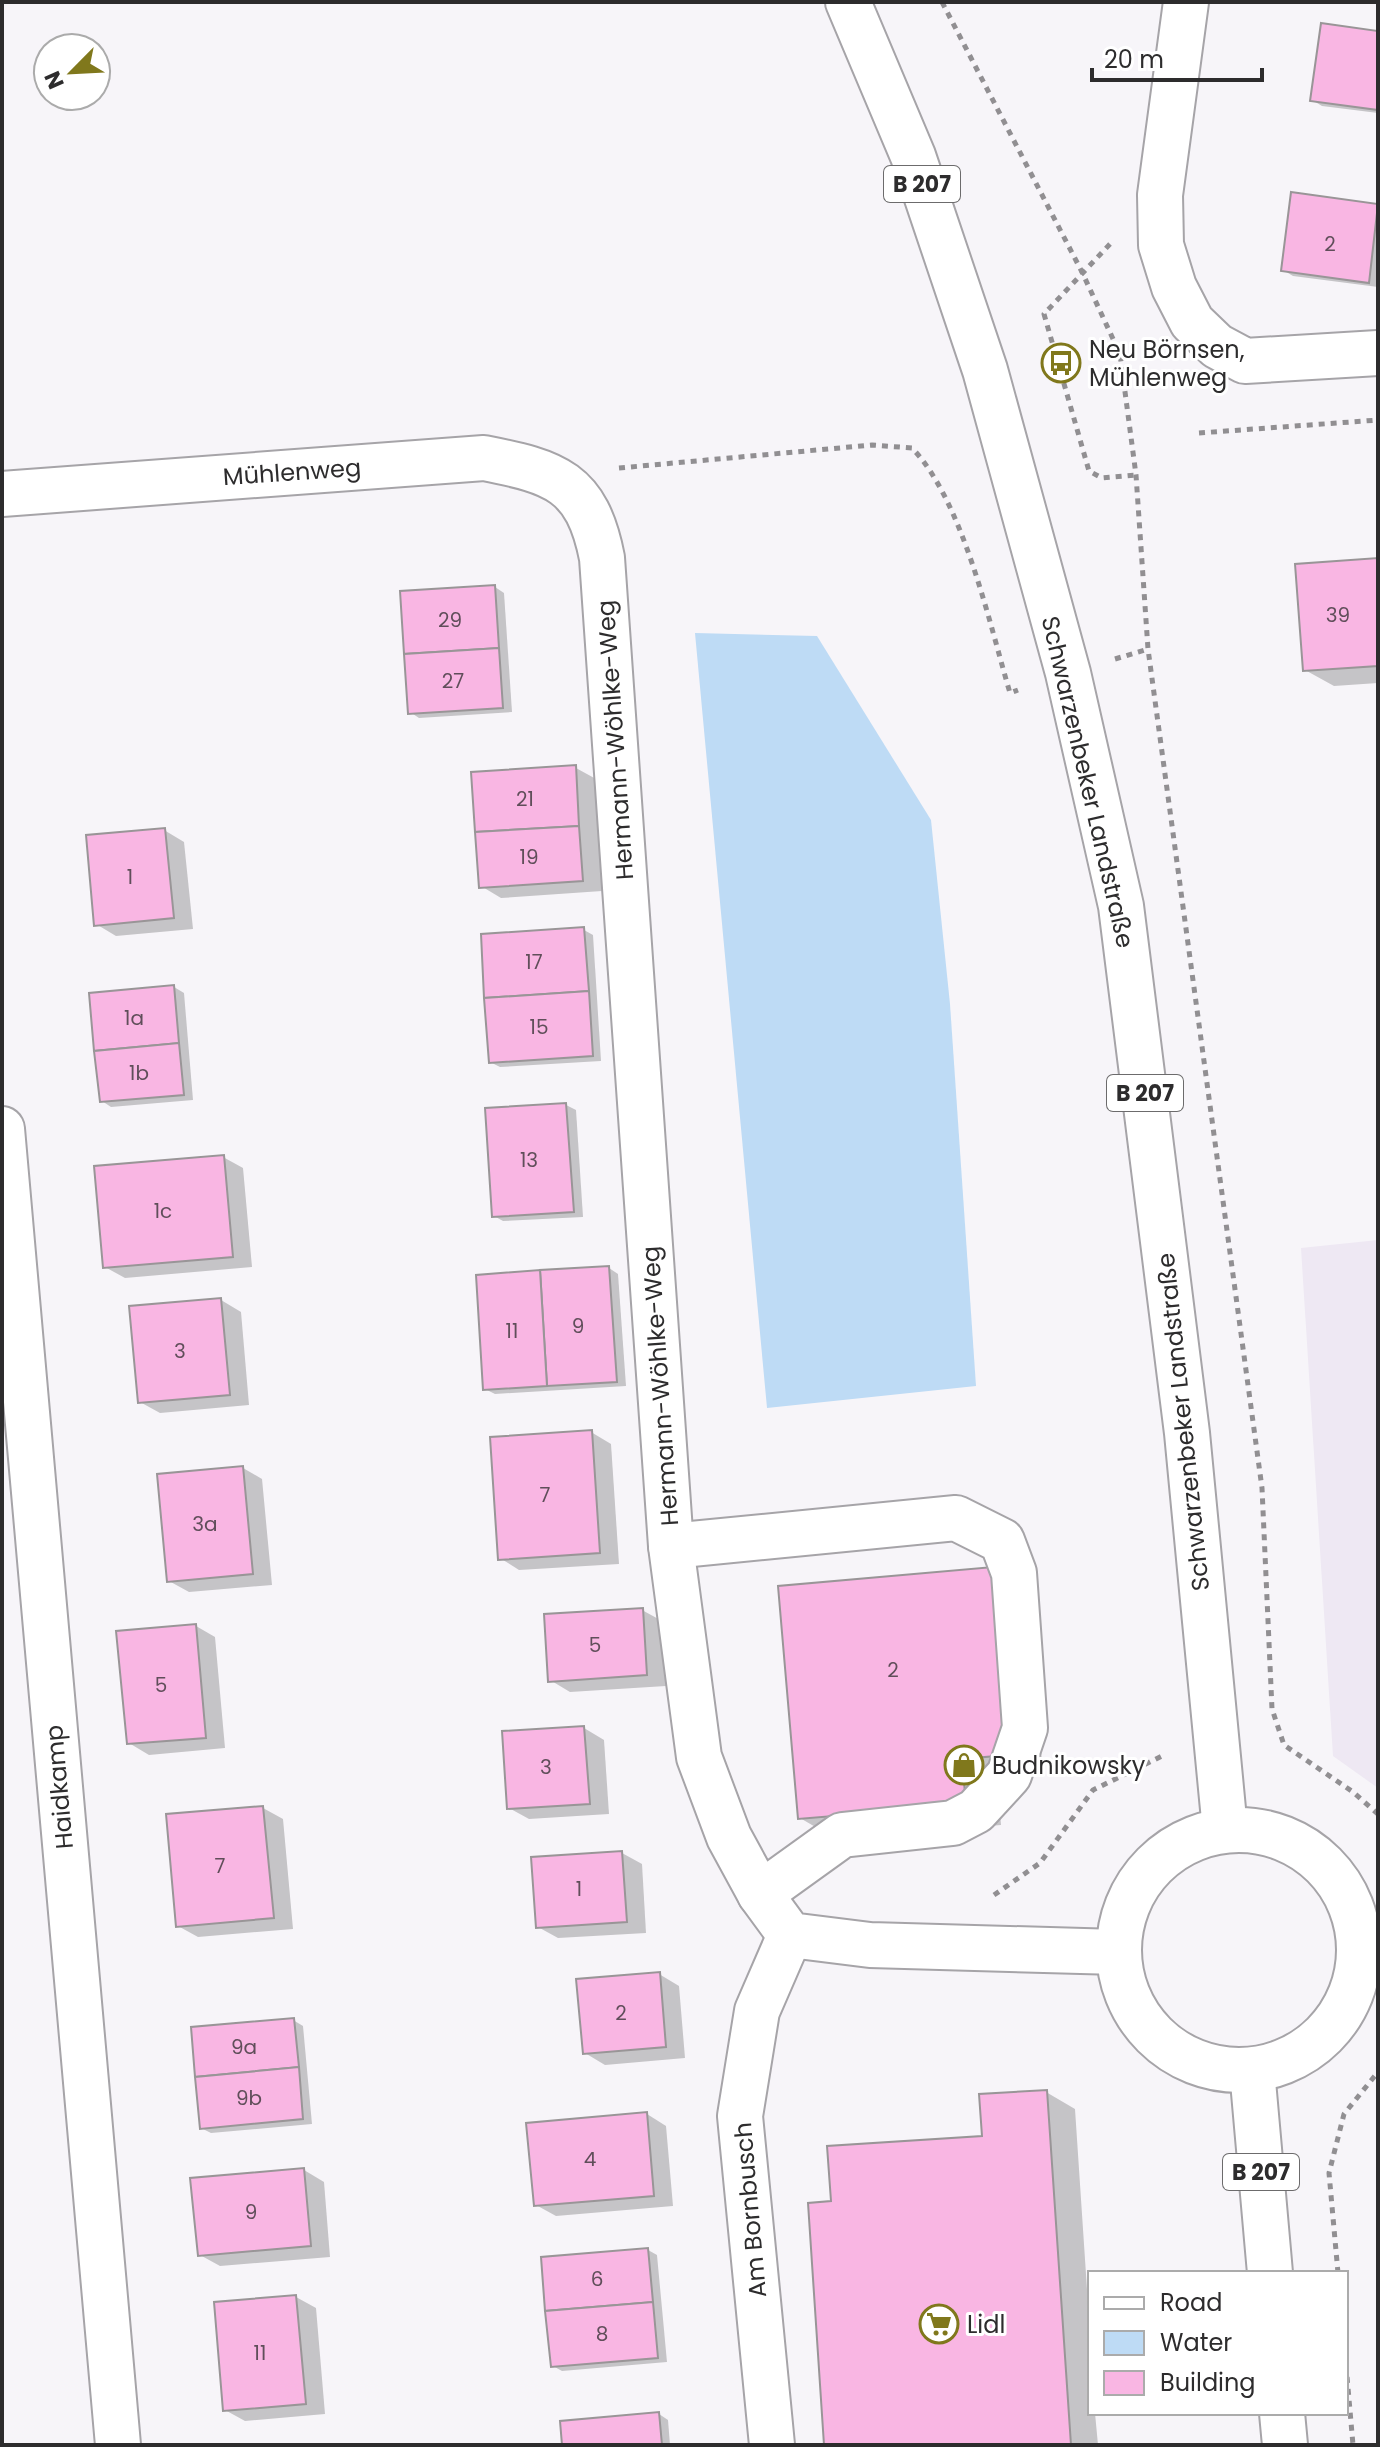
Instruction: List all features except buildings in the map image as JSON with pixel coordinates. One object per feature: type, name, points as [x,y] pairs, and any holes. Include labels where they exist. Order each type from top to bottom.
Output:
[{"type":"street","name":"Schwarzenbeker Landstraße","points":[[848,2],[913,156],[985,370],[1068,673],[1121,906],[1187,1433],[1225,1830]]},
{"type":"street","points":[[1186,2],[1160,195],[1161,245],[1174,287],[1192,322],[1217,346],[1245,361],[1378,353]]},
{"type":"street","name":"Mühlenweg","points":[[2,494],[484,458],[542,472],[576,491]]},
{"type":"street","name":"Hermann-Wöhlke-Weg","points":[[576,491],[595,523],[602,558],[671,1546],[699,1757],[729,1837],[760,1894],[790,1935]]},
{"type":"street","name":"Haidkamp","points":[[2,1129],[118,2445]]},
{"type":"street","points":[[671,1546],[956,1518],[1002,1541],[1014,1573],[1025,1728],[1009,1775],[976,1811],[953,1823],[842,1835],[760,1894]]},
{"type":"street","points":[[1225,1830],[1265,1831],[1303,1847],[1334,1874],[1353,1909],[1369,1950],[1340,2017],[1316,2043],[1286,2061],[1252,2070],[1212,2067],[1175,2052],[1146,2026],[1126,1991],[1118,1952],[1123,1916],[1138,1884],[1160,1858],[1190,1839],[1225,1830]]},
{"type":"street","points":[[790,1935],[870,1945],[1118,1952]]},
{"type":"street","name":"Am Bornbusch","points":[[772,2445],[740,2116],[757,2011],[790,1935]]},
{"type":"street","name":"B 207","points":[[1252,2070],[1270,2271]]},
{"type":"street","points":[[1282,2415],[1285,2445]]},
{"type":"path","points":[[942,2],[1082,272],[1120,354],[1136,475],[1148,649],[1262,1488],[1272,1709],[1284,1745],[1353,1792],[1378,1814]]},
{"type":"path","points":[[1082,272],[1044,314],[1089,471],[1102,478],[1136,475]]},
{"type":"path","points":[[1199,433],[1378,420]]},
{"type":"path","points":[[576,491],[621,467],[872,445],[912,448],[931,468],[969,557],[1010,693],[1068,673]]},
{"type":"path","points":[[986,1897],[1040,1863],[1093,1790],[1162,1756]]},
{"type":"path","points":[[1338,2271],[1329,2173],[1344,2114],[1378,2072]]},
{"type":"path","points":[[1348,2388],[1353,2445]]},
{"type":"shaded area","points":[[1378,1240],[1378,1788],[1333,1756],[1301,1248]]},
{"type":"water","points":[[695,633],[817,636],[931,820],[950,1004],[976,1386],[767,1408]]},
{"type":"place","name":"Neu Börnsen, Mühlenweg","points":[[1061,363]]},
{"type":"place","name":"Budnikowsky","points":[[964,1765]]},
{"type":"place","name":"Lidl","points":[[939,2324]]}]
